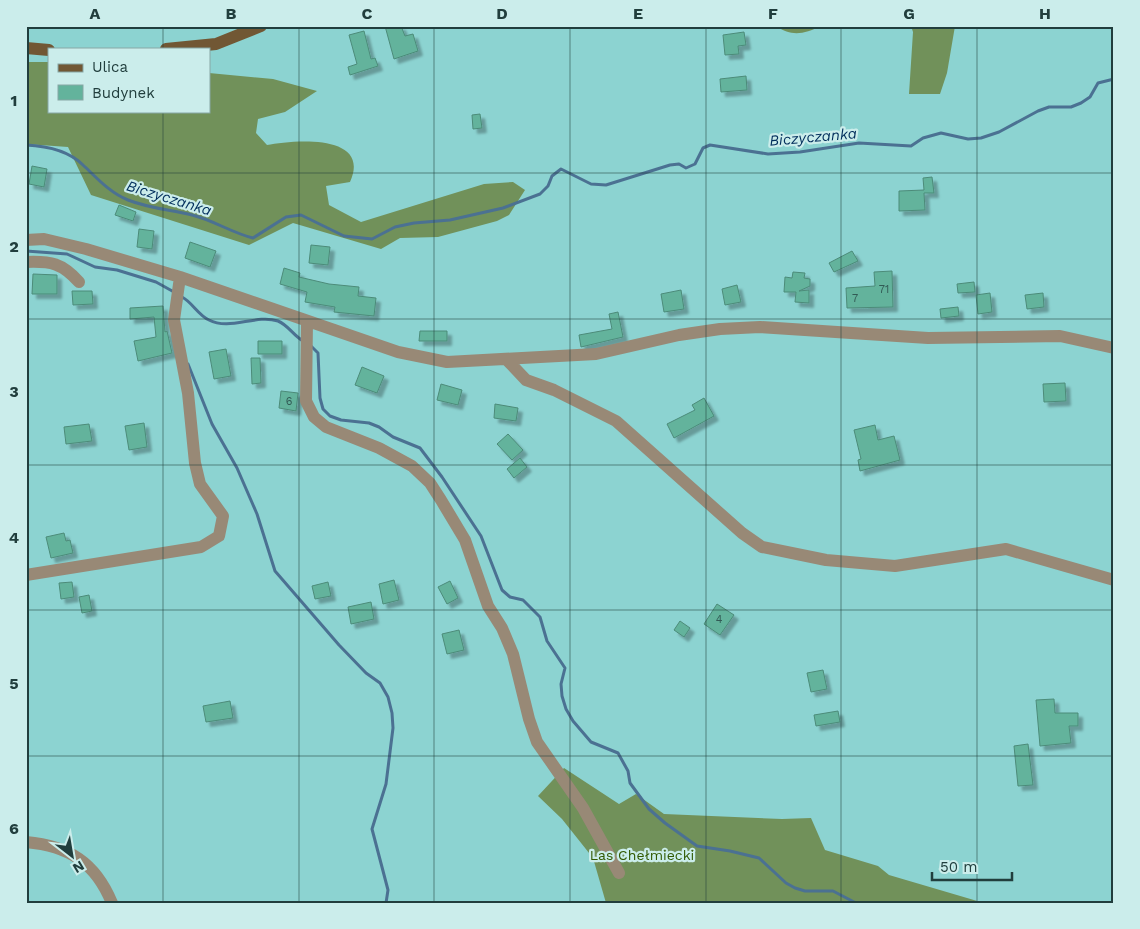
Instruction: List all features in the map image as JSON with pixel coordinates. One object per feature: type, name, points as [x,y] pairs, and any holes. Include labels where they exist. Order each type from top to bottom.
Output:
[{"type":"main road","points":[[176,48],[216,44],[261,26]]},
{"type":"main road","points":[[26,48],[48,50]]},
{"type":"street","points":[[26,240],[44,239],[180,277],[398,352],[447,362],[596,354],[679,335],[760,327],[928,338],[1060,336],[1114,348]]},
{"type":"street","points":[[26,262],[49,261],[69,271],[79,282]]},
{"type":"street","points":[[26,575],[201,547],[219,536],[223,516],[200,484],[195,463],[188,393],[174,320],[180,277]]},
{"type":"street","points":[[307,321],[306,401],[314,417],[326,426],[379,448],[412,466],[430,483],[453,518],[469,551],[488,606],[502,628],[513,654],[529,719],[538,742],[583,808],[619,873]]},
{"type":"street","points":[[507,360],[526,380],[554,390],[616,421],[742,534],[762,547],[826,560],[895,566],[1006,549],[1114,580]]},
{"type":"street","points":[[26,842],[52,844],[84,861],[106,887],[112,903]]},
{"type":"green space","points":[[776,26],[821,26],[809,31],[793,33]]},
{"type":"green space","points":[[911,26],[955,26],[947,73],[940,94],[909,94],[913,32]]},
{"type":"green space","points":[[26,62],[48,62],[48,112],[210,112],[210,73],[273,79],[317,91],[285,112],[258,119],[256,133],[267,145],[294,142],[327,143],[340,147],[350,155],[354,166],[350,182],[326,186],[329,205],[361,222],[484,184],[513,182],[525,190],[509,215],[497,221],[438,237],[400,238],[381,249],[293,223],[249,245],[91,195],[68,147],[26,144]]},
{"type":"green space","name":"Las Chełmiecki","points":[[564,768],[619,804],[636,794],[664,814],[782,819],[811,818],[825,850],[878,866],[889,875],[984,903],[606,903],[593,858],[562,819],[538,796]]},
{"type":"building","points":[[385,26],[401,26],[405,36],[413,34],[418,51],[394,59]]},
{"type":"building","points":[[364,31],[371,59],[375,58],[378,66],[350,75],[348,67],[357,64],[349,35]]},
{"type":"building","points":[[744,32],[746,45],[738,46],[739,54],[725,55],[723,35]]},
{"type":"building","points":[[746,76],[747,90],[721,92],[720,79]]},
{"type":"building","points":[[480,114],[482,128],[473,129],[472,115]]},
{"type":"building","points":[[32,166],[47,169],[44,187],[29,184]]},
{"type":"building","points":[[932,177],[934,193],[924,193],[925,210],[899,211],[899,191],[924,190],[923,178]]},
{"type":"building","points":[[119,205],[136,212],[133,221],[115,215]]},
{"type":"building","points":[[139,229],[154,231],[152,249],[137,247]]},
{"type":"building","points":[[190,242],[216,251],[210,267],[185,258]]},
{"type":"building","points":[[311,245],[330,247],[328,265],[309,263]]},
{"type":"building","points":[[852,251],[858,261],[834,272],[829,263]]},
{"type":"building","points":[[284,268],[300,273],[299,277],[329,284],[359,287],[358,296],[376,298],[374,316],[334,312],[335,307],[305,302],[307,292],[280,284]]},
{"type":"building","points":[[892,271],[893,307],[847,308],[846,288],[875,286],[874,272]]},
{"type":"building","points":[[793,272],[805,273],[804,278],[810,279],[810,286],[799,291],[809,290],[809,303],[795,302],[796,292],[784,292],[785,277],[792,278]]},
{"type":"building","points":[[33,274],[57,275],[57,294],[32,294]]},
{"type":"building","points":[[974,282],[975,292],[958,293],[957,284]]},
{"type":"building","points":[[737,285],[741,302],[725,305],[722,289]]},
{"type":"building","points":[[681,290],[684,309],[664,312],[661,294]]},
{"type":"building","points":[[72,291],[92,291],[93,304],[73,305]]},
{"type":"building","points":[[990,293],[992,312],[978,314],[976,295]]},
{"type":"building","points":[[1043,293],[1044,307],[1027,309],[1025,295]]},
{"type":"building","points":[[163,306],[165,332],[167,331],[172,353],[138,361],[134,341],[156,337],[154,317],[130,319],[130,308]]},
{"type":"building","points":[[958,307],[959,316],[941,318],[940,309]]},
{"type":"building","points":[[618,312],[623,337],[581,347],[579,335],[612,329],[609,314]]},
{"type":"building","points":[[420,331],[447,331],[447,341],[419,341]]},
{"type":"building","points":[[258,341],[282,341],[282,354],[258,354]]},
{"type":"building","points":[[226,349],[231,376],[214,379],[209,352]]},
{"type":"building","points":[[251,358],[260,358],[261,383],[252,384]]},
{"type":"building","points":[[362,367],[384,376],[377,393],[355,385]]},
{"type":"building","points":[[1065,383],[1066,401],[1044,402],[1043,384]]},
{"type":"building","points":[[441,384],[462,390],[458,405],[437,400]]},
{"type":"building","points":[[281,391],[298,393],[296,411],[279,408]]},
{"type":"building","points":[[704,398],[714,416],[674,438],[667,424],[695,410],[692,405]]},
{"type":"building","points":[[495,404],[518,408],[516,421],[494,418]]},
{"type":"building","points":[[144,423],[147,447],[129,450],[125,426]]},
{"type":"building","points":[[89,424],[92,441],[66,444],[64,427]]},
{"type":"building","points":[[875,425],[878,440],[894,436],[900,460],[860,471],[858,460],[861,459],[854,430]]},
{"type":"building","points":[[508,434],[523,450],[512,460],[497,444]]},
{"type":"building","points":[[520,458],[527,467],[514,478],[507,469]]},
{"type":"building","points":[[64,533],[66,541],[70,540],[73,553],[51,558],[46,537]]},
{"type":"building","points":[[394,580],[399,600],[383,604],[379,584]]},
{"type":"building","points":[[450,581],[458,598],[447,604],[438,587]]},
{"type":"building","points":[[72,582],[74,597],[61,599],[59,583]]},
{"type":"building","points":[[328,582],[331,596],[315,599],[312,586]]},
{"type":"building","points":[[89,595],[92,611],[82,613],[79,597]]},
{"type":"building","points":[[371,602],[374,619],[351,624],[348,607]]},
{"type":"building","points":[[717,604],[734,615],[720,635],[704,624]]},
{"type":"building","points":[[680,621],[690,628],[684,637],[674,630]]},
{"type":"building","points":[[459,630],[464,650],[447,654],[442,634]]},
{"type":"building","points":[[823,670],[827,689],[811,692],[807,673]]},
{"type":"building","points":[[1054,699],[1055,713],[1078,713],[1078,726],[1069,726],[1071,743],[1040,746],[1036,700]]},
{"type":"building","points":[[230,701],[233,718],[206,722],[203,706]]},
{"type":"building","points":[[838,711],[840,722],[816,726],[814,715]]},
{"type":"building","points":[[1028,744],[1033,785],[1018,786],[1014,746]]},
{"type":"waterway","name":"Biczyczanka","points":[[26,145],[42,146],[64,152],[77,160],[110,189],[128,200],[200,217],[253,238],[286,217],[301,215],[344,236],[372,239],[395,227],[414,223],[450,220],[503,208],[540,194],[548,186],[552,176],[561,169],[591,184],[606,185],[670,165],[679,164],[686,168],[695,164],[703,148],[710,145],[768,154],[800,152],[859,143],[911,146],[923,138],[941,133],[968,139],[981,138],[999,132],[1049,107],[1071,107],[1081,103],[1090,97],[1098,83],[1114,79]]},
{"type":"waterway","points":[[26,251],[67,254],[95,267],[117,270],[156,282],[174,292]]},
{"type":"waterway","points":[[182,297],[202,315],[217,323],[225,324],[269,319],[285,325],[303,341]]},
{"type":"waterway","points":[[310,345],[318,353],[320,398],[323,409],[330,416],[341,420],[369,423],[379,427],[393,437],[420,448],[442,477],[481,536],[502,590],[510,597],[523,600],[540,617],[547,641],[565,668],[561,684],[562,696],[566,709],[573,721],[591,742],[618,753],[628,771],[630,783],[649,809],[697,846],[759,858],[786,883],[795,888],[805,891],[833,891],[856,903]]},
{"type":"waterway","points":[[188,364],[212,424],[237,468],[257,514],[275,571],[339,645],[366,673],[380,683],[388,697],[393,728],[386,784],[372,829],[388,890],[386,903]]}]
